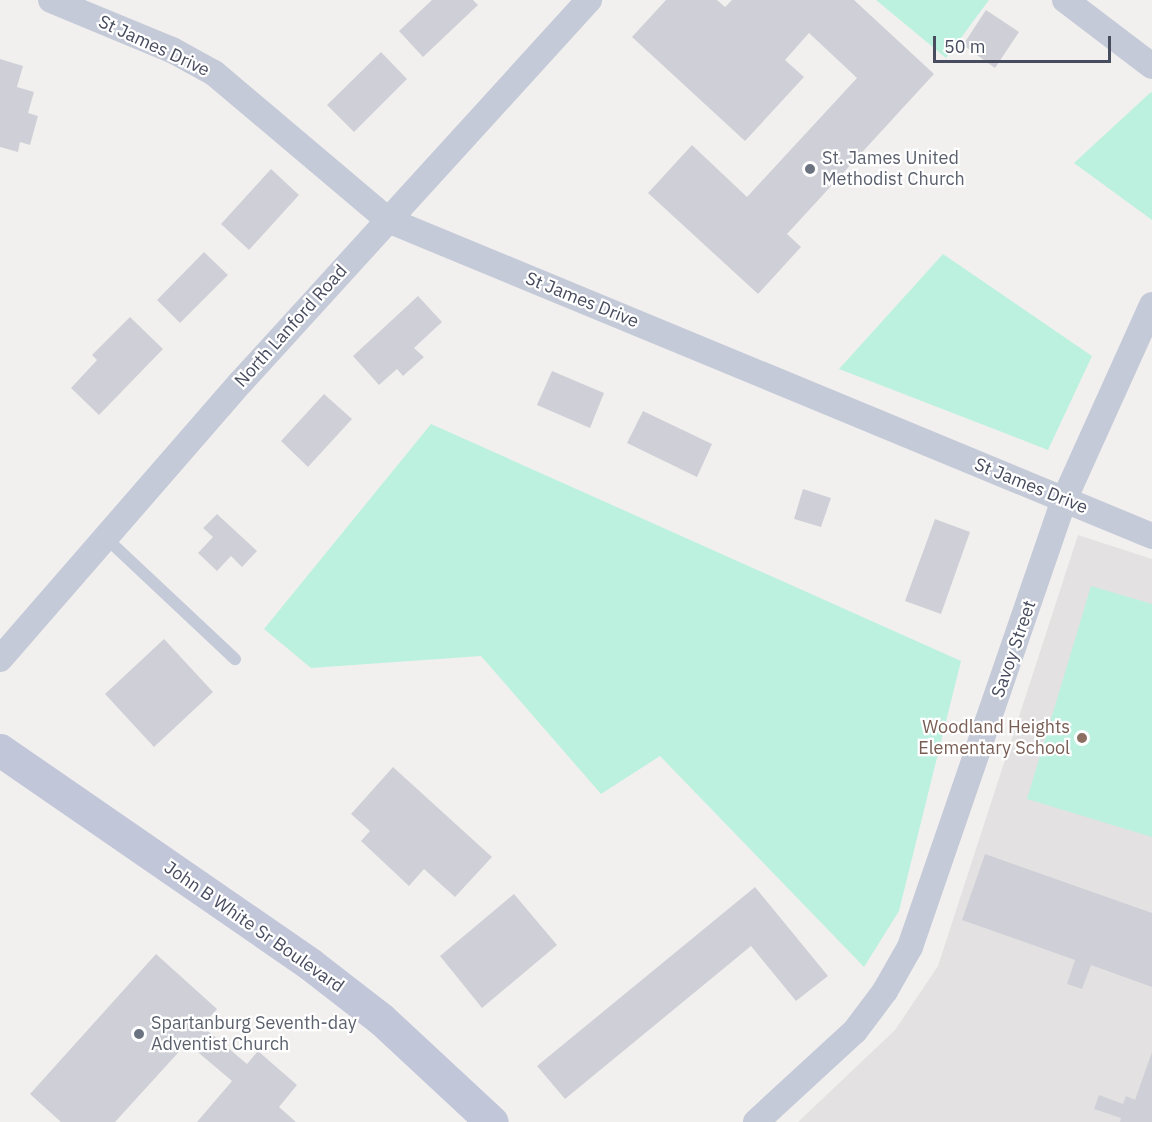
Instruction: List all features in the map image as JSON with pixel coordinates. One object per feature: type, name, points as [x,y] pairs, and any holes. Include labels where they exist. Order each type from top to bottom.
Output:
[{"type":"main road","name":"John B White Sr Boulevard","points":[[0,750],[310,964],[381,1019],[492,1122]]},
{"type":"street","name":"St James Drive","points":[[51,0],[172,50],[214,73],[388,220],[1152,536]]},
{"type":"street","name":"North Lanford Road","points":[[0,659],[388,220],[589,0]]},
{"type":"street","points":[[1065,0],[1152,66]]},
{"type":"street","name":"Savoy Street","points":[[756,1122],[855,1030],[885,991],[910,947],[1064,500],[1152,305]]},
{"type":"lane","points":[[106,538],[235,659]]},
{"type":"shaded area","name":"Woodland Heights Elementary School","points":[[1078,535],[1152,559],[1152,1122],[798,1122],[895,1030],[938,966]]},
{"type":"green space","points":[[876,0],[989,0],[946,58]]},
{"type":"green space","points":[[1152,93],[1152,220],[1074,163]]},
{"type":"green space","points":[[943,254],[1092,356],[1048,450],[839,369]]},
{"type":"green space","points":[[431,424],[961,661],[899,911],[864,967],[660,756],[601,794],[481,656],[311,668],[264,629]]},
{"type":"green space","points":[[1091,586],[1152,604],[1152,837],[1027,799]]},
{"type":"building","points":[[432,0],[473,0],[478,5],[423,57],[399,31]]},
{"type":"building","name":"St. James United Methodist Church","points":[[666,0],[717,0],[725,7],[732,0],[854,0],[934,74],[787,234],[801,247],[758,294],[648,193],[692,145],[747,197],[857,78],[809,33],[785,60],[804,77],[745,141],[632,37]]},
{"type":"building","points":[[986,10],[1019,32],[995,68],[963,45]]},
{"type":"building","points":[[381,52],[407,79],[354,132],[327,105]]},
{"type":"building","points":[[0,59],[23,66],[17,87],[34,92],[28,113],[38,116],[30,145],[20,142],[18,152],[0,147]]},
{"type":"building","points":[[271,169],[299,195],[249,250],[221,224]]},
{"type":"building","points":[[204,252],[228,275],[180,323],[157,300]]},
{"type":"building","points":[[418,296],[442,322],[414,348],[424,357],[403,376],[397,369],[379,385],[353,356]]},
{"type":"building","points":[[130,317],[163,349],[99,415],[71,388],[97,360],[92,355]]},
{"type":"building","points":[[552,371],[604,393],[590,428],[537,405]]},
{"type":"building","points":[[324,394],[352,419],[308,467],[281,441]]},
{"type":"building","points":[[643,411],[712,444],[697,477],[627,443]]},
{"type":"building","points":[[803,489],[831,498],[821,527],[794,519]]},
{"type":"building","points":[[217,514],[257,551],[242,567],[231,556],[217,571],[198,553],[213,537],[203,528]]},
{"type":"building","points":[[935,519],[970,532],[941,614],[905,601]]},
{"type":"building","points":[[164,639],[213,692],[154,747],[105,694]]},
{"type":"building","points":[[393,767],[492,857],[455,897],[424,869],[409,886],[361,841],[370,831],[351,814]]},
{"type":"building","points":[[985,854],[1152,913],[1152,987],[1091,965],[1082,989],[1067,984],[1075,960],[962,920]]},
{"type":"building","points":[[755,887],[828,976],[796,1001],[751,946],[565,1099],[537,1066]]},
{"type":"building","points":[[514,894],[557,945],[482,1008],[440,956]]},
{"type":"building","name":"Spartanburg Seventh-day Adventist Church","points":[[156,954],[217,1009],[202,1026],[247,1064],[258,1051],[297,1085],[279,1107],[296,1122],[197,1122],[232,1081],[187,1043],[115,1122],[61,1122],[30,1094]]},
{"type":"building","points":[[1152,1052],[1152,1122],[1120,1122],[1121,1118],[1094,1109],[1099,1095],[1123,1104],[1126,1096],[1135,1100]]},
{"type":"place","name":"St. James United Methodist Church","points":[[810,169]]},
{"type":"place","name":"Woodland Heights Elementary School","points":[[1082,738]]},
{"type":"place","name":"Spartanburg Seventh-day Adventist Church","points":[[139,1034]]}]
